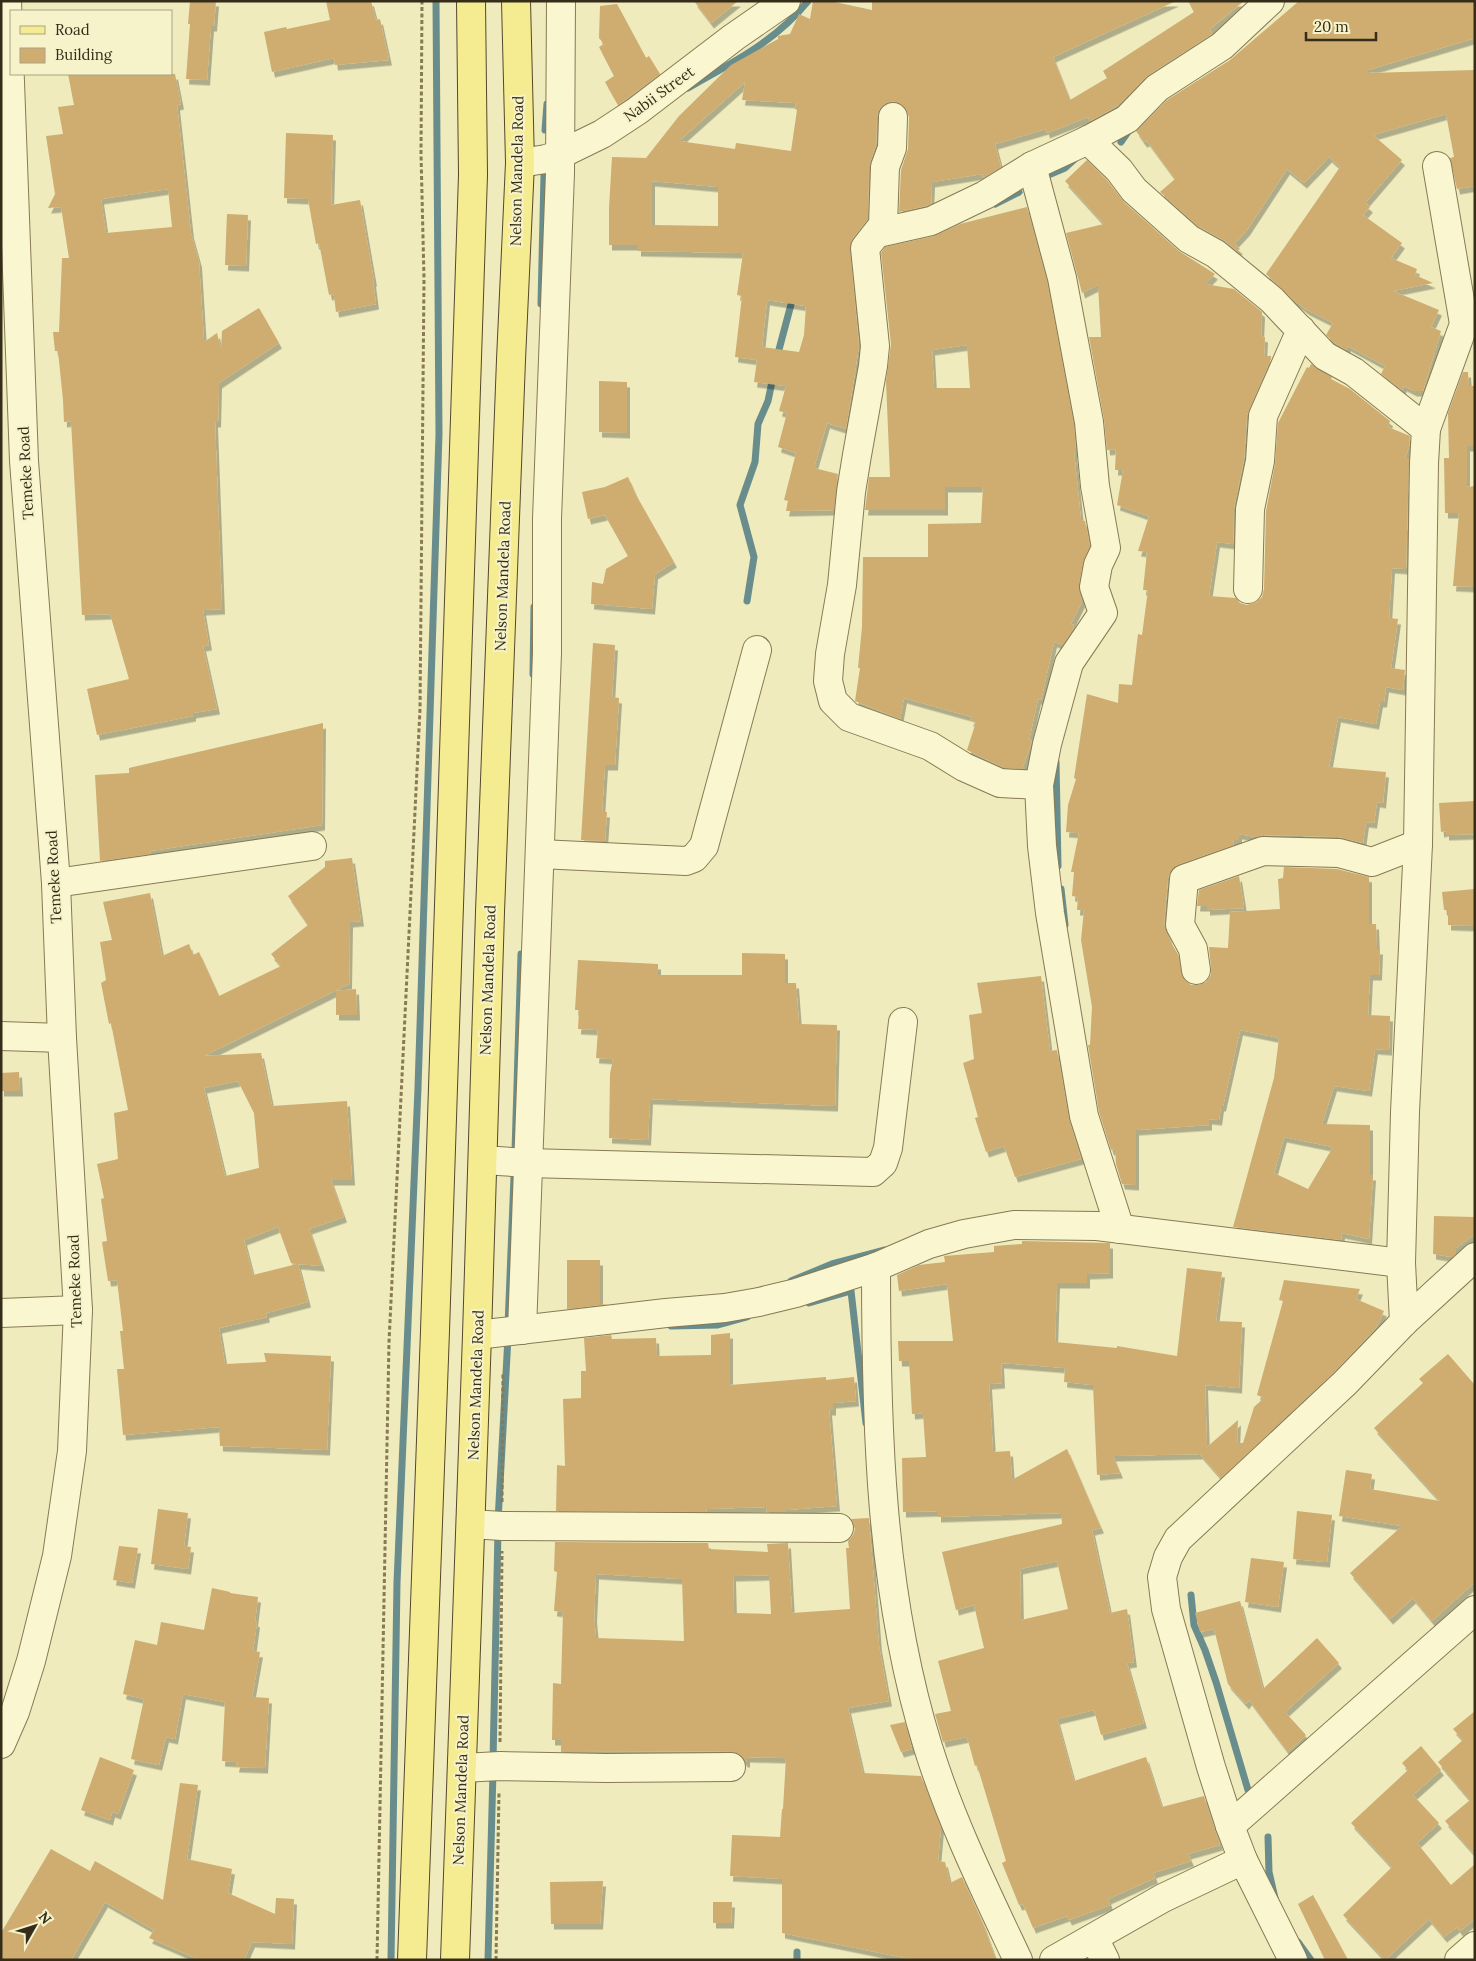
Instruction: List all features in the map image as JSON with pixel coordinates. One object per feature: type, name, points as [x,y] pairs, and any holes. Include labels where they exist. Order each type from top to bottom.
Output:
[{"type":"main road","points":[[412,1960],[436,1321],[472,185],[472,1]]},
{"type":"main road","name":"Nelson Mandela Road","points":[[455,1960],[511,360],[520,163],[516,1]]},
{"type":"street","name":"Temeke Road","points":[[1,1744],[15,1712],[31,1661],[57,1556],[72,1451],[78,1310],[62,1038],[56,883],[13,465],[7,1]]},
{"type":"street","points":[[522,1330],[547,653],[547,520],[560,154],[561,1]]},
{"type":"street","name":"Nabii Street","points":[[520,163],[546,159],[602,134],[637,111],[734,37],[786,1]]},
{"type":"street","points":[[878,233],[931,221],[985,195],[1032,166],[1088,140],[1127,119],[1157,88],[1222,46],[1270,1]]},
{"type":"street","points":[[893,117],[892,148],[884,167],[883,225],[865,248],[874,346],[874,366],[851,492],[842,584],[830,654],[828,681],[834,701],[849,717],[930,746],[964,767],[1000,783],[1039,786]]},
{"type":"street","points":[[1088,140],[1119,170],[1134,190],[1189,239],[1216,254],[1272,300],[1325,356],[1354,372],[1426,429]]},
{"type":"street","points":[[1032,166],[1071,318],[1089,422],[1096,486],[1106,548],[1098,565],[1094,587],[1103,613],[1069,663],[1047,744],[1039,786],[1042,846],[1050,913],[1084,1116],[1120,1229]]},
{"type":"street","points":[[1404,1322],[1401,1263],[1405,1102],[1418,844],[1426,429],[1464,324],[1437,166]]},
{"type":"street","points":[[1248,589],[1250,509],[1260,461],[1263,416],[1302,330]]},
{"type":"street","points":[[540,854],[686,861],[694,858],[704,846],[757,650]]},
{"type":"street","points":[[1196,970],[1193,949],[1180,925],[1184,879],[1263,851],[1338,853],[1372,862],[1418,844]]},
{"type":"street","points":[[56,883],[312,846]]},
{"type":"street","points":[[483,1160],[528,1163],[873,1172],[883,1163],[888,1148],[903,1022]]},
{"type":"street","points":[[1,1036],[62,1038]]},
{"type":"street","points":[[478,1335],[666,1313],[726,1308],[796,1294],[876,1267],[929,1244],[964,1234],[1014,1225],[1071,1224],[1401,1263]]},
{"type":"street","points":[[1293,1960],[1243,1860],[1230,1826],[1211,1767],[1166,1609],[1162,1576],[1168,1557],[1178,1540],[1345,1383],[1404,1322],[1475,1257]]},
{"type":"street","points":[[876,1267],[876,1374],[881,1473],[890,1576],[908,1672],[928,1747],[951,1815],[1018,1960]]},
{"type":"street","points":[[1,1313],[78,1310]]},
{"type":"street","points":[[471,1524],[502,1526],[838,1528]]},
{"type":"street","points":[[1230,1826],[1475,1610]]},
{"type":"street","points":[[462,1768],[500,1766],[606,1768],[731,1767]]},
{"type":"street","points":[[1054,1960],[1100,1949],[1163,1898],[1243,1860]]},
{"type":"street","points":[[1459,1960],[1475,1946]]},
{"type":"path","points":[[377,1960],[389,1342],[420,709],[424,279],[421,153],[422,1]]},
{"type":"building","points":[[190,1],[216,1],[214,26],[211,26],[207,80],[186,79]]},
{"type":"building","points":[[326,1],[371,1],[376,20],[380,19],[389,60],[335,65],[334,58],[272,72],[264,32],[330,20]]},
{"type":"building","points":[[694,1],[738,1],[711,23]]},
{"type":"building","points":[[813,1],[830,1],[872,10],[872,1],[1176,1],[1053,57],[1070,100],[1107,78],[1103,71],[1194,12],[1188,1],[1244,1],[1210,29],[1212,34],[1148,75],[1117,106],[1090,121],[1088,117],[1047,133],[1046,129],[995,144],[1001,167],[983,178],[982,174],[932,182],[931,204],[926,206],[899,212],[901,170],[908,149],[909,117],[906,109],[894,101],[886,103],[880,108],[877,116],[876,145],[869,166],[868,219],[853,238],[850,249],[859,346],[846,429],[827,423],[814,468],[838,474],[834,510],[786,511],[788,501],[784,500],[796,453],[778,447],[787,413],[779,411],[786,386],[754,382],[757,360],[735,357],[742,296],[737,295],[743,253],[638,251],[638,245],[609,245],[609,208],[612,157],[646,158],[679,116],[731,65],[778,39],[778,36],[790,34],[799,14],[810,19]],"holes":[[[745,82],[742,100],[796,103],[795,109],[797,110],[791,151],[736,143],[735,149],[679,141]],[[652,181],[718,187],[718,226],[652,225]],[[767,300],[806,306],[804,335],[799,352],[762,347]]]},
{"type":"building","points":[[1299,1],[1475,1],[1475,38],[1368,70],[1368,73],[1475,70],[1475,186],[1457,189],[1450,158],[1454,157],[1446,114],[1373,135],[1402,160],[1365,203],[1370,207],[1363,215],[1402,243],[1391,258],[1417,269],[1415,275],[1433,283],[1393,291],[1439,310],[1431,327],[1441,331],[1423,391],[1414,391],[1404,386],[1402,390],[1381,374],[1385,366],[1348,346],[1346,350],[1335,343],[1326,335],[1333,323],[1307,310],[1266,274],[1340,167],[1329,157],[1304,183],[1287,169],[1247,230],[1234,244],[1240,249],[1237,251],[1224,240],[1198,226],[1160,192],[1175,179],[1147,141],[1144,142],[1136,131],[1167,100],[1230,60]]},
{"type":"building","points":[[617,4],[646,58],[649,56],[660,74],[618,105],[605,82],[614,76],[599,47],[604,44],[599,38],[600,6]]},
{"type":"building","points":[[175,74],[181,104],[177,105],[191,233],[199,262],[204,342],[217,333],[221,349],[222,331],[259,308],[279,343],[219,383],[218,422],[215,422],[222,609],[203,610],[209,645],[203,646],[217,709],[193,713],[193,716],[97,735],[87,689],[129,679],[110,614],[82,615],[71,421],[64,422],[58,351],[55,351],[53,332],[59,332],[62,258],[69,258],[61,207],[48,208],[55,194],[46,136],[63,134],[58,107],[74,105],[68,75]],"holes":[[[168,189],[172,227],[106,233],[101,199]]]},
{"type":"building","points":[[286,133],[333,135],[331,205],[360,200],[374,281],[376,304],[336,312],[334,296],[333,294],[329,295],[319,243],[316,244],[308,199],[284,198]]},
{"type":"building","points":[[1087,160],[1107,180],[1124,202],[1179,251],[1215,274],[1205,284],[1234,289],[1262,312],[1261,336],[1265,337],[1264,356],[1271,356],[1271,359],[1247,415],[1244,459],[1234,508],[1233,544],[1217,542],[1209,596],[1236,598],[1240,603],[1247,605],[1256,602],[1262,597],[1264,589],[1266,511],[1275,464],[1278,423],[1307,367],[1309,368],[1311,364],[1332,377],[1331,379],[1350,389],[1390,421],[1388,427],[1410,436],[1405,458],[1409,458],[1406,569],[1392,568],[1389,618],[1398,619],[1391,668],[1405,670],[1403,690],[1386,687],[1384,702],[1380,702],[1376,724],[1338,717],[1329,767],[1386,772],[1383,803],[1377,802],[1374,823],[1366,822],[1363,843],[1339,837],[1263,835],[1256,837],[1239,834],[1239,840],[1233,840],[1234,845],[1179,864],[1172,869],[1168,878],[1164,924],[1171,943],[1178,954],[1183,979],[1191,985],[1199,985],[1206,982],[1211,975],[1209,947],[1228,948],[1230,912],[1280,909],[1278,879],[1283,878],[1284,867],[1337,869],[1369,877],[1369,924],[1376,924],[1377,949],[1380,949],[1379,975],[1370,975],[1368,1015],[1390,1016],[1389,1050],[1375,1049],[1369,1091],[1334,1086],[1322,1124],[1370,1125],[1370,1175],[1373,1175],[1369,1239],[1342,1233],[1341,1240],[1233,1227],[1274,1078],[1279,1038],[1240,1030],[1219,1120],[1209,1119],[1209,1125],[1136,1130],[1136,1185],[1122,1184],[1116,1164],[1115,1149],[1111,1150],[1099,1112],[1088,1045],[1090,1045],[1092,1007],[1081,940],[1084,910],[1077,910],[1078,897],[1072,896],[1074,872],[1071,872],[1079,833],[1066,832],[1068,805],[1076,779],[1074,778],[1087,694],[1118,703],[1119,684],[1132,685],[1138,634],[1142,635],[1148,590],[1143,590],[1147,552],[1138,551],[1149,516],[1117,505],[1123,470],[1115,470],[1116,449],[1107,450],[1104,419],[1089,337],[1101,337],[1098,285],[1082,293],[1066,233],[1104,224],[1065,181]],"holes":[[[1284,1137],[1333,1147],[1308,1189],[1274,1173]]]},
{"type":"building","points":[[1027,207],[1047,281],[1074,424],[1076,452],[1074,452],[1081,520],[1085,521],[1090,546],[1083,562],[1079,584],[1082,602],[1071,624],[1074,625],[1073,629],[1063,645],[1054,642],[1041,700],[1038,699],[1029,740],[1032,741],[1022,769],[1004,768],[967,750],[976,722],[970,721],[972,717],[904,698],[900,719],[855,701],[860,668],[858,668],[862,627],[863,557],[928,557],[928,524],[981,523],[983,487],[945,487],[945,510],[865,510],[869,477],[890,477],[886,381],[891,344],[881,253],[885,247],[934,236],[960,224]],"holes":[[[967,345],[970,388],[934,388],[932,350]]]},
{"type":"building","points":[[227,214],[248,215],[246,266],[225,265]]},
{"type":"building","points":[[1463,372],[1468,372],[1469,386],[1475,386],[1475,446],[1467,446],[1467,487],[1475,486],[1475,587],[1453,586],[1459,513],[1445,513],[1444,458],[1449,458],[1448,413]]},
{"type":"building","points":[[599,381],[627,382],[627,433],[599,432]]},
{"type":"building","points":[[628,477],[636,495],[674,562],[655,574],[652,609],[591,604],[592,582],[603,584],[606,569],[628,556],[605,515],[588,519],[582,492],[605,487]]},
{"type":"building","points":[[593,643],[615,645],[612,697],[619,698],[615,765],[605,765],[602,812],[607,812],[605,841],[581,840]]},
{"type":"building","points":[[323,723],[322,825],[150,851],[151,854],[100,861],[95,775],[129,773],[129,768]]},
{"type":"building","points":[[1475,801],[1475,834],[1446,835],[1446,831],[1441,832],[1439,803]]},
{"type":"building","points":[[352,858],[361,921],[350,922],[349,984],[204,1056],[261,1053],[272,1106],[347,1101],[352,1180],[331,1180],[344,1217],[309,1229],[322,1266],[298,1264],[308,1302],[266,1313],[267,1317],[219,1328],[225,1364],[266,1362],[264,1353],[331,1356],[327,1450],[220,1446],[219,1427],[123,1435],[117,1369],[124,1369],[120,1331],[123,1331],[117,1280],[108,1281],[102,1242],[107,1241],[101,1199],[104,1198],[97,1164],[118,1159],[114,1113],[128,1110],[101,983],[106,980],[100,942],[112,940],[103,902],[150,893],[162,956],[189,944],[193,955],[199,952],[219,996],[281,966],[271,954],[308,925],[288,896],[325,867],[325,861]],"holes":[[[238,1081],[254,1113],[259,1168],[225,1176],[204,1088]],[[278,1227],[291,1263],[297,1264],[253,1275],[244,1240]]]},
{"type":"building","points":[[1239,876],[1244,908],[1207,910],[1207,906],[1197,906],[1199,890]]},
{"type":"building","points":[[1475,889],[1475,926],[1448,925],[1448,910],[1444,910],[1442,892]]},
{"type":"building","points":[[742,953],[785,954],[785,983],[796,983],[799,1024],[837,1025],[835,1106],[650,1099],[648,1140],[609,1138],[610,1074],[613,1059],[596,1058],[598,1030],[578,1029],[579,1010],[575,1010],[578,960],[658,964],[658,975],[742,975]]},
{"type":"building","points":[[1041,976],[1050,1051],[1057,1050],[1069,1119],[1081,1159],[1015,1177],[1004,1146],[986,1152],[975,1118],[978,1117],[963,1063],[974,1059],[969,1015],[982,1013],[977,983]]},
{"type":"building","points":[[356,989],[357,1015],[336,1015],[336,991]]},
{"type":"building","points":[[19,1072],[20,1091],[1,1091],[1,1073]]},
{"type":"building","points":[[1434,1216],[1475,1217],[1475,1234],[1456,1248],[1456,1254],[1452,1257],[1433,1254]]},
{"type":"building","points":[[1022,1241],[1110,1243],[1110,1273],[1087,1274],[1087,1283],[1057,1283],[1055,1342],[1117,1348],[1117,1346],[1177,1356],[1187,1268],[1222,1272],[1216,1321],[1242,1322],[1239,1388],[1205,1385],[1207,1447],[1238,1420],[1237,1443],[1243,1443],[1254,1407],[1264,1398],[1257,1395],[1283,1301],[1279,1300],[1284,1280],[1360,1289],[1356,1299],[1384,1311],[1376,1328],[1334,1372],[1221,1478],[1200,1454],[1113,1456],[1120,1473],[1097,1475],[1093,1385],[1064,1382],[1065,1368],[1001,1363],[1002,1383],[989,1384],[993,1452],[1010,1451],[1012,1480],[1067,1449],[1101,1528],[1092,1530],[1110,1613],[1127,1609],[1134,1662],[1127,1663],[1144,1723],[1101,1735],[1094,1710],[1057,1719],[1074,1781],[1146,1757],[1162,1807],[1204,1796],[1220,1845],[1188,1854],[1191,1861],[1153,1873],[1155,1878],[1108,1899],[1110,1905],[1069,1920],[1067,1916],[1033,1928],[1023,1904],[1019,1905],[1002,1863],[1006,1861],[967,1737],[943,1742],[935,1714],[951,1711],[938,1661],[984,1648],[974,1605],[956,1610],[942,1552],[1062,1524],[1061,1513],[938,1517],[938,1511],[903,1512],[902,1458],[926,1457],[923,1413],[912,1414],[909,1361],[899,1361],[898,1341],[953,1341],[947,1284],[899,1291],[897,1275],[919,1265],[945,1262],[944,1256],[994,1252],[994,1246],[1022,1244]],"holes":[[[1057,1561],[1068,1609],[1021,1620],[1020,1569]]]},
{"type":"building","points":[[567,1260],[600,1260],[600,1304],[609,1304],[567,1309]]},
{"type":"building","points":[[730,1333],[730,1385],[826,1377],[826,1380],[854,1377],[856,1401],[833,1403],[833,1410],[829,1410],[837,1506],[786,1510],[786,1512],[767,1512],[766,1507],[706,1509],[707,1512],[556,1511],[557,1465],[565,1466],[563,1399],[581,1398],[581,1371],[586,1371],[584,1338],[611,1335],[612,1339],[656,1338],[657,1356],[711,1355],[711,1335]]},
{"type":"building","points":[[1448,1354],[1475,1385],[1475,1582],[1432,1621],[1413,1598],[1390,1619],[1350,1573],[1402,1526],[1339,1516],[1346,1470],[1372,1474],[1370,1489],[1440,1501],[1374,1428],[1423,1383],[1419,1379]]},
{"type":"building","points":[[158,1509],[188,1513],[184,1546],[191,1547],[188,1569],[151,1564]]},
{"type":"building","points":[[1297,1511],[1332,1515],[1327,1562],[1293,1559]]},
{"type":"building","points":[[869,1518],[879,1646],[889,1701],[848,1708],[863,1773],[921,1776],[941,1827],[938,1861],[945,1862],[950,1883],[962,1877],[983,1924],[996,1960],[915,1960],[782,1933],[782,1879],[730,1876],[732,1835],[780,1837],[786,1758],[747,1757],[747,1762],[745,1762],[739,1754],[731,1751],[561,1752],[561,1740],[552,1740],[553,1683],[561,1684],[563,1612],[554,1611],[557,1572],[554,1571],[555,1542],[708,1543],[709,1549],[768,1552],[767,1544],[788,1543],[792,1613],[850,1609],[846,1548],[849,1548],[848,1541],[855,1529],[851,1519]],"holes":[[[596,1574],[682,1579],[684,1641],[596,1638],[594,1617]],[[769,1575],[771,1614],[734,1613],[733,1576]]]},
{"type":"building","points":[[119,1546],[138,1548],[132,1583],[113,1580]]},
{"type":"building","points":[[1251,1558],[1284,1562],[1278,1607],[1245,1602]]},
{"type":"building","points":[[212,1588],[258,1597],[253,1651],[260,1652],[252,1697],[269,1698],[265,1768],[236,1767],[237,1762],[222,1761],[225,1702],[183,1694],[175,1739],[166,1737],[159,1765],[131,1759],[144,1699],[123,1694],[135,1640],[157,1645],[161,1622],[204,1630]]},
{"type":"building","points":[[1240,1601],[1263,1689],[1317,1638],[1339,1663],[1285,1712],[1306,1735],[1288,1752],[1249,1700],[1246,1704],[1228,1684],[1214,1629],[1200,1632],[1195,1613]]},
{"type":"building","points":[[1475,1711],[1475,1855],[1445,1821],[1470,1800],[1438,1762],[1463,1740],[1453,1729]]},
{"type":"building","points":[[905,1722],[912,1749],[901,1752],[890,1725]]},
{"type":"building","points":[[1421,1746],[1441,1770],[1413,1795],[1439,1823],[1417,1843],[1451,1885],[1475,1864],[1475,1919],[1460,1931],[1457,1927],[1444,1937],[1429,1919],[1385,1960],[1343,1915],[1392,1867],[1351,1823],[1408,1770],[1402,1763]]},
{"type":"building","points":[[100,1757],[134,1770],[118,1814],[112,1812],[110,1820],[81,1810]]},
{"type":"building","points":[[180,1783],[198,1785],[187,1859],[232,1869],[228,1893],[275,1914],[276,1898],[294,1899],[292,1944],[252,1942],[244,1960],[200,1960],[149,1938],[154,1930],[105,1902],[71,1960],[1,1960],[1,1933],[51,1849],[90,1871],[95,1861],[163,1900]]},
{"type":"building","points":[[603,1881],[600,1924],[551,1924],[550,1882]]},
{"type":"building","points":[[1313,1895],[1348,1960],[1325,1960],[1298,1904]]},
{"type":"building","points":[[713,1902],[732,1902],[731,1923],[713,1923]]},
{"type":"waterway","points":[[391,1960],[397,1583],[418,1088],[439,434],[436,1]]},
{"type":"waterway","points":[[688,88],[737,60],[767,40],[782,28],[808,1]]},
{"type":"waterway","points":[[545,130],[547,104]]},
{"type":"waterway","points":[[1121,142],[1130,129]]},
{"type":"waterway","points":[[1046,176],[1065,168],[1075,159]]},
{"type":"waterway","points":[[541,304],[544,175],[554,173]]},
{"type":"waterway","points":[[995,204],[1019,192]]},
{"type":"waterway","points":[[777,357],[793,297]]},
{"type":"waterway","points":[[747,601],[754,557],[740,505],[755,462],[758,424],[768,401],[773,377]]},
{"type":"waterway","points":[[533,674],[534,607]]},
{"type":"waterway","points":[[1056,762],[1058,866]]},
{"type":"waterway","points":[[1061,889],[1065,925]]},
{"type":"waterway","points":[[515,1151],[521,954]]},
{"type":"waterway","points":[[508,1326],[514,1177]]},
{"type":"waterway","points":[[791,1281],[832,1264],[885,1250]]},
{"type":"waterway","points":[[809,1303],[851,1291],[866,1423]]},
{"type":"waterway","points":[[671,1326],[718,1325],[747,1317]]},
{"type":"waterway","points":[[498,1521],[508,1337]]},
{"type":"waterway","points":[[493,1760],[498,1531]]},
{"type":"waterway","points":[[1191,1595],[1194,1625],[1216,1682],[1248,1790]]},
{"type":"waterway","points":[[488,1960],[493,1771]]},
{"type":"waterway","points":[[1268,1837],[1269,1872],[1275,1898]]},
{"type":"waterway","points":[[1298,1942],[1311,1960]]},
{"type":"waterway","points":[[797,1952],[797,1960]]}]
